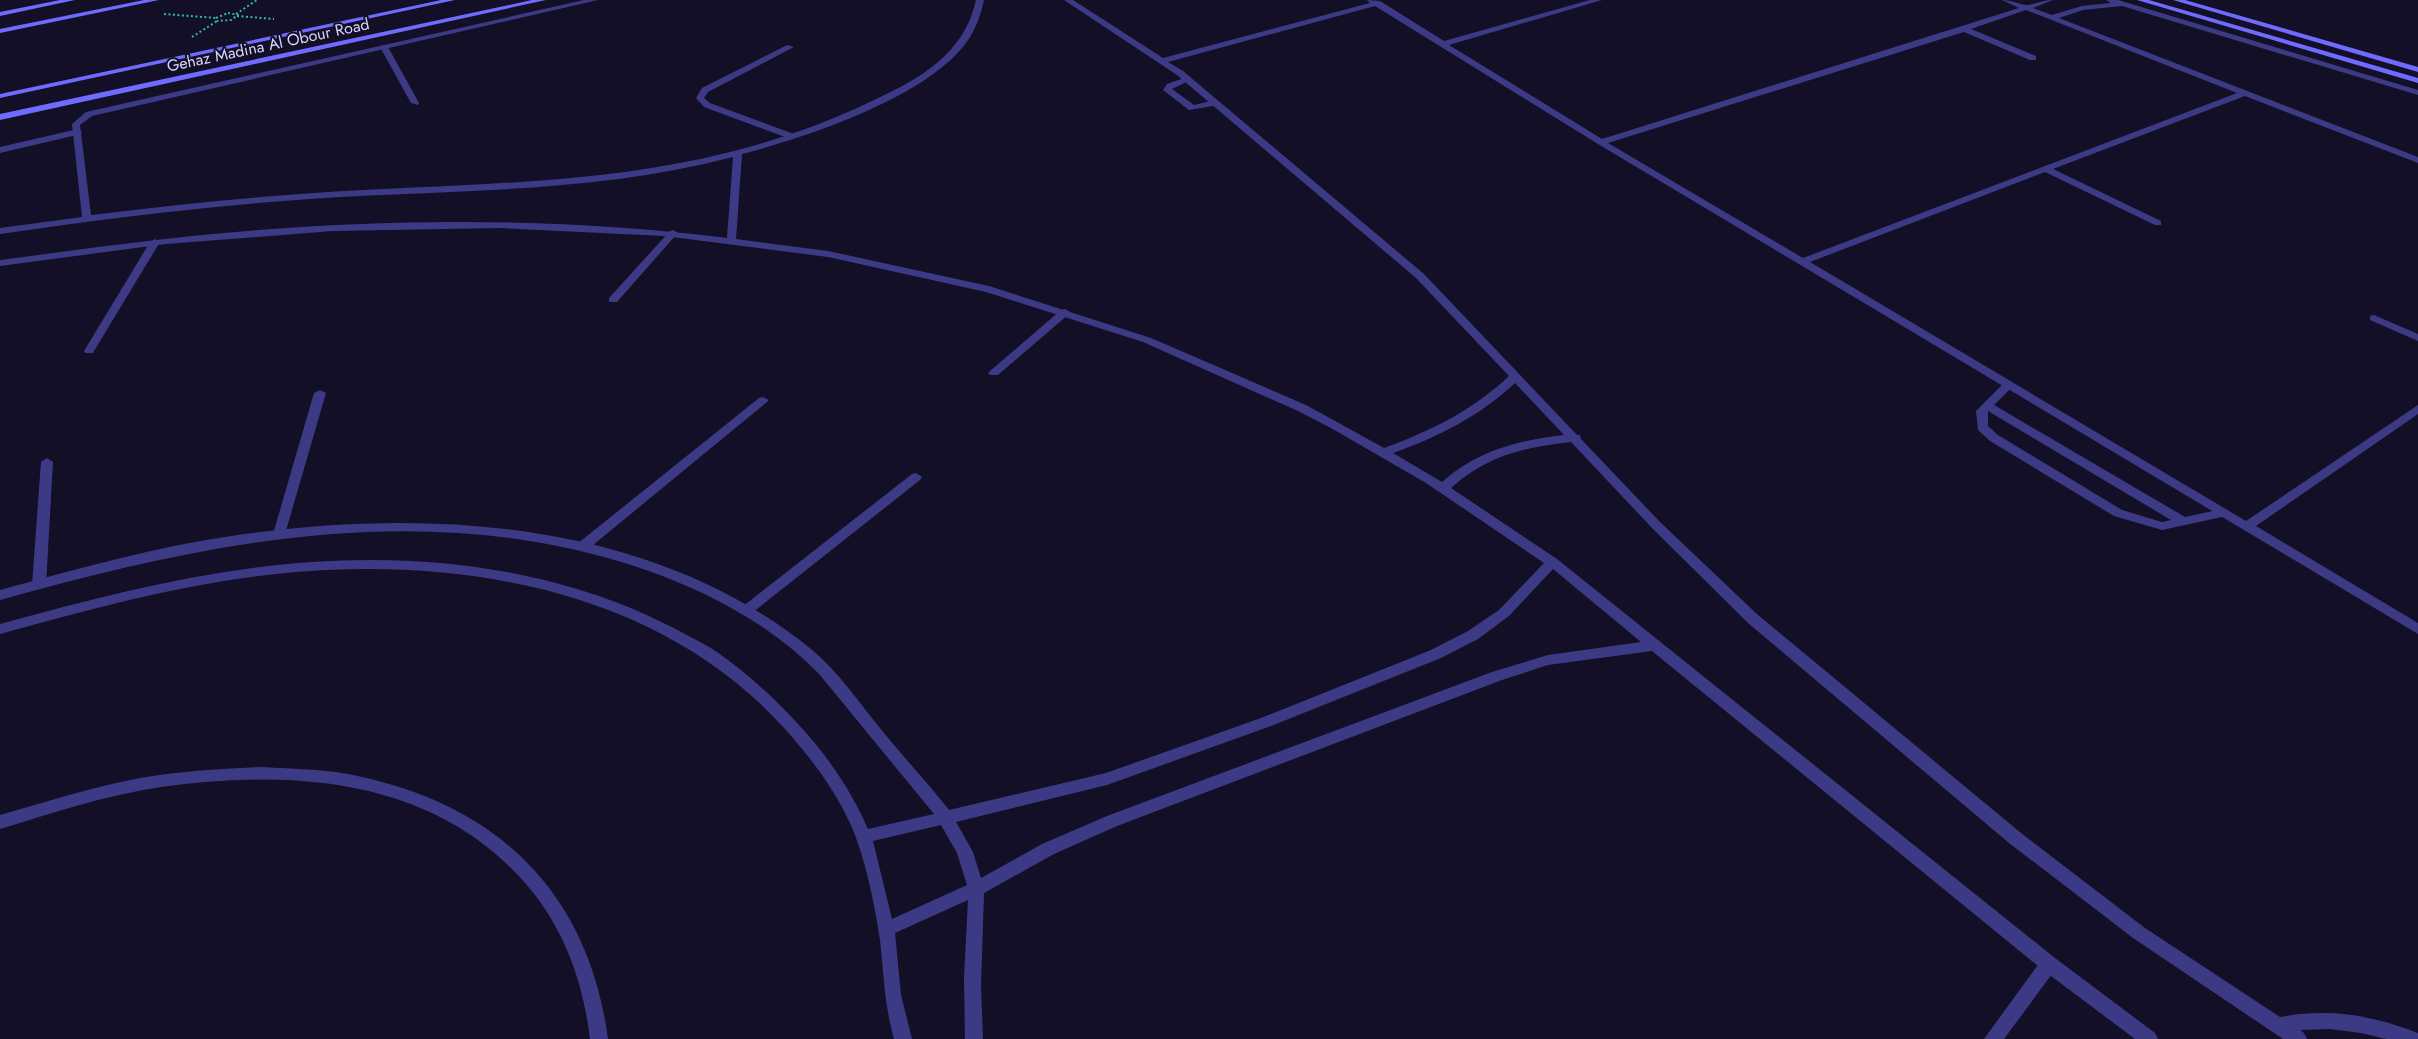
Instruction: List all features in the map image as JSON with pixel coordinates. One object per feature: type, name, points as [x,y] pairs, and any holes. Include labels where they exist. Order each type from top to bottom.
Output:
[{"type":"main road","points":[[0,14],[71,0]]},
{"type":"main road","points":[[0,31],[155,0]]},
{"type":"main road","name":"Gehaz Madina Al Obour Road","points":[[0,96],[451,0]]},
{"type":"main road","name":"Gehaz Madina Al Obour Road","points":[[0,117],[542,0]]},
{"type":"main road","points":[[2141,0],[2418,81]]},
{"type":"main road","points":[[2177,0],[2418,70]]},
{"type":"street","points":[[86,218],[78,121],[97,112],[594,0]]},
{"type":"street","points":[[0,231],[86,218],[316,196],[533,185],[609,178],[738,155],[874,104],[936,68],[964,41],[971,28],[980,0]]},
{"type":"street","points":[[1068,0],[1188,80],[1420,276],[1576,438],[1656,525],[1753,619],[2015,838],[2138,933],[2298,1039]]},
{"type":"street","points":[[1443,44],[1598,0]]},
{"type":"street","points":[[2006,0],[2418,160]]},
{"type":"street","points":[[1601,142],[1964,29],[2048,0]]},
{"type":"street","points":[[2110,0],[2418,93]]},
{"type":"street","points":[[1161,61],[1374,2],[1601,142],[2418,629]]},
{"type":"street","points":[[2052,18],[2082,8],[2122,4]]},
{"type":"street","points":[[1964,29],[2033,58]]},
{"type":"street","points":[[384,47],[415,103]]},
{"type":"street","points":[[790,47],[705,90],[700,98],[707,105],[791,136]]},
{"type":"street","points":[[1188,80],[1170,86],[1167,90],[1192,108],[1216,104]]},
{"type":"street","points":[[1802,262],[2047,170],[2244,93]]},
{"type":"street","points":[[0,150],[78,132]]},
{"type":"street","points":[[732,238],[738,155]]},
{"type":"street","points":[[2047,170],[2158,223]]},
{"type":"street","points":[[0,264],[155,242],[270,231],[396,224],[551,225],[732,238],[910,269],[988,288],[1144,338],[1223,370],[1303,408],[1384,452],[1443,488],[1552,562],[2049,964],[2149,1039]]},
{"type":"street","points":[[613,300],[673,233]]},
{"type":"street","points":[[89,351],[155,242]]},
{"type":"street","points":[[994,373],[1065,312]]},
{"type":"street","points":[[2374,318],[2418,338]]},
{"type":"street","points":[[1384,452],[1412,442],[1462,419],[1495,396],[1516,376]]},
{"type":"street","points":[[2008,385],[1982,411],[1982,427],[1994,438],[2118,514],[2162,526],[2222,513]]},
{"type":"street","points":[[279,534],[320,393]]},
{"type":"street","points":[[582,547],[763,400]]},
{"type":"street","points":[[1987,406],[2183,521]]},
{"type":"street","points":[[2246,527],[2418,409]]},
{"type":"street","points":[[1443,488],[1458,473],[1478,460],[1500,451],[1525,444],[1576,438]]},
{"type":"street","points":[[39,584],[47,462]]},
{"type":"street","points":[[747,610],[916,477]]},
{"type":"street","points":[[0,596],[95,569],[188,547],[279,534],[334,529],[392,527],[467,529],[529,536],[582,547],[649,565],[706,587],[747,610],[806,653],[848,699],[946,817],[965,852],[976,889],[972,981],[974,1039]]},
{"type":"street","points":[[864,837],[1107,779],[1266,722],[1436,654],[1473,635],[1504,612],[1552,562]]},
{"type":"street","points":[[0,629],[83,605],[175,584],[246,573],[314,566],[378,564],[440,567],[499,575],[610,604],[662,625],[710,653],[754,686],[794,726],[829,772],[864,837],[887,929],[894,1003],[903,1039]]},
{"type":"street","points":[[887,929],[976,889],[1048,849],[1112,821],[1497,676],[1548,660],[1656,645]]},
{"type":"street","points":[[0,822],[82,798],[150,783],[234,774],[302,774],[365,782],[422,799],[472,824],[516,859],[553,902],[580,955],[597,1017],[599,1039]]},
{"type":"street","points":[[1993,1039],[2049,964]]},
{"type":"street","points":[[2278,1026],[2305,1020],[2338,1020],[2374,1026],[2412,1039]]},
{"type":"path","points":[[236,14],[223,14],[216,20],[231,20],[237,16],[236,14],[257,0]]}]
